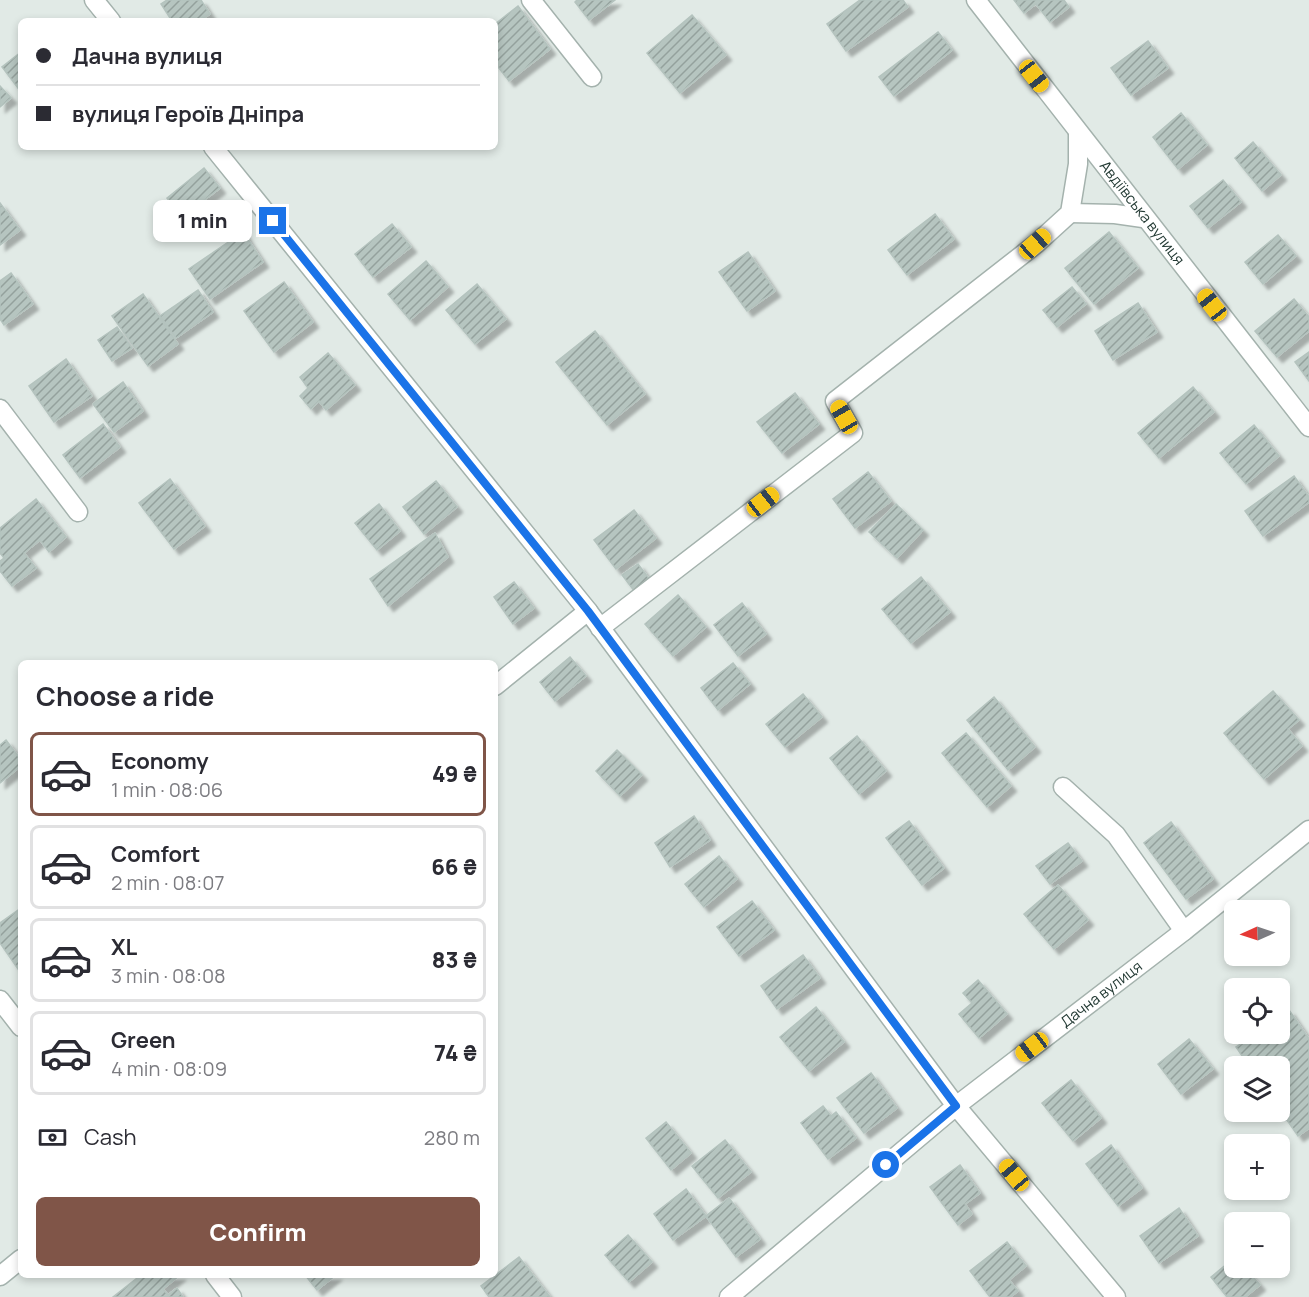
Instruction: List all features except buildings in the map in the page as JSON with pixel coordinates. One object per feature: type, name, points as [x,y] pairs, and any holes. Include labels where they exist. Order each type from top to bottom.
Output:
[{"type":"street","points":[[94,0],[109,18]]},
{"type":"street","points":[[531,0],[592,77]]},
{"type":"street","name":"Авдіївська вулиця","points":[[976,0],[1143,218],[1309,427]]},
{"type":"street","points":[[600,628],[853,433],[835,401],[1035,244],[1070,213],[1078,164],[1078,133]]},
{"type":"street","points":[[215,150],[588,611],[956,1106],[1116,1297]]},
{"type":"street","points":[[1070,213],[1086,212],[1143,218]]},
{"type":"street","points":[[0,409],[78,512]]},
{"type":"street","points":[[498,684],[588,611]]},
{"type":"street","points":[[1063,787],[1116,835],[1184,930]]},
{"type":"street","name":"Дачна вулиця","points":[[729,1297],[956,1106],[1309,830]]},
{"type":"street","points":[[0,1000],[18,1023]]},
{"type":"street","points":[[0,1276],[18,1261]]},
{"type":"street","points":[[216,1278],[232,1297]]},
{"type":"route","points":[[273,221],[588,611],[956,1106],[886,1165]]}]
